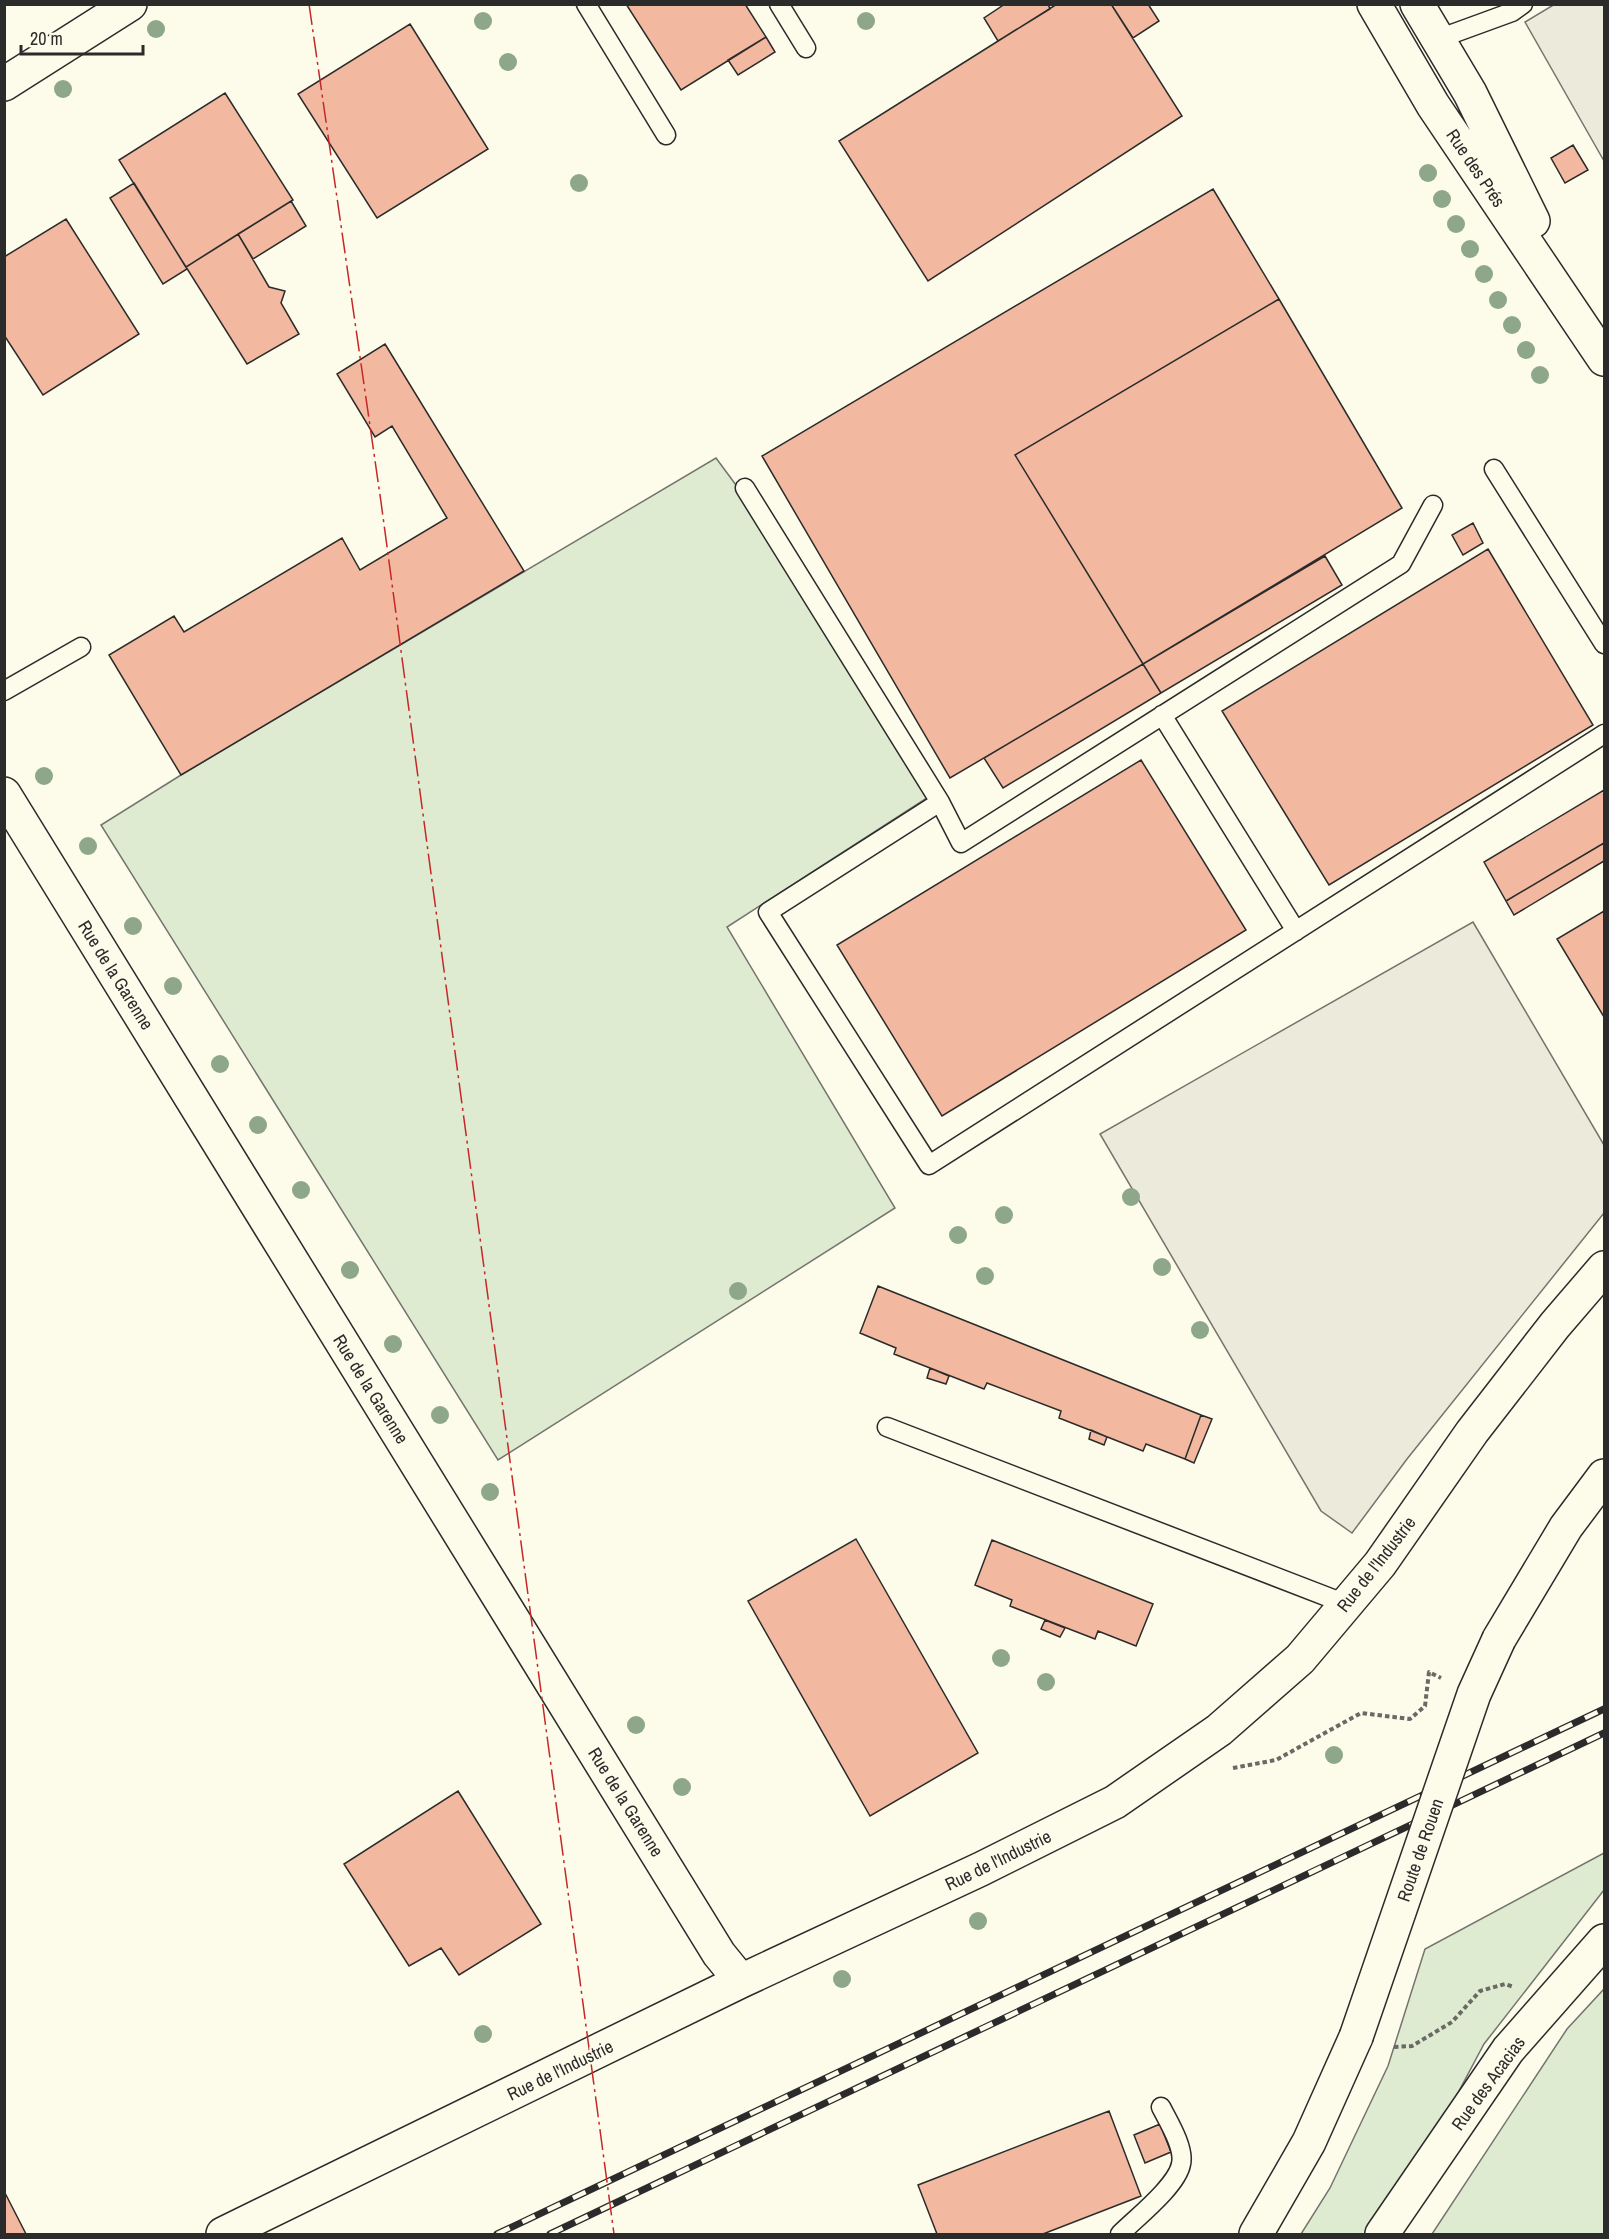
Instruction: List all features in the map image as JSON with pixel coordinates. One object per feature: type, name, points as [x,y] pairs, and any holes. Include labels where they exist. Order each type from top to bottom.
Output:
[{"type":"street","points":[[4,84],[130,4]]},
{"type":"street","name":"Rue des Prés","points":[[1374,4],[1433,105],[1605,359]]},
{"type":"street","name":"Rue des Prés","points":[[1417,4],[1470,93],[1585,328]]},
{"type":"street","name":"Rue de la Garenne","points":[[4,794],[719,1954],[741,1981]]},
{"type":"street","name":"Rue de l'Industrie","points":[[223,2235],[741,1981],[981,1869],[1115,1803],[1220,1730],[1300,1659],[1380,1564],[1472,1432],[1555,1325],[1605,1268]]},
{"type":"street","name":"Route de Rouen","points":[[1256,2235],[1370,2042],[1474,1694],[1499,1639],[1566,1527],[1605,1476]]},
{"type":"street","name":"Rue des Acacias","points":[[1382,2235],[1508,2050],[1605,1941]]},
{"type":"lane","points":[[586,4],[666,135]]},
{"type":"lane","points":[[779,4],[806,48]]},
{"type":"lane","points":[[1438,39],[1512,12],[1523,4]]},
{"type":"lane","points":[[1494,469],[1605,644]]},
{"type":"lane","points":[[745,488],[940,802],[961,843],[1401,564],[1433,505]]},
{"type":"lane","points":[[4,691],[81,647]]},
{"type":"lane","points":[[1162,715],[1296,931]]},
{"type":"lane","points":[[940,802],[768,912],[928,1165],[1605,734]]},
{"type":"lane","points":[[886,1427],[1346,1604]]},
{"type":"lane","points":[[1120,2235],[1167,2190],[1181,2164],[1178,2141],[1161,2107]]},
{"type":"path","points":[[1230,1769],[1276,1760],[1361,1713],[1410,1719],[1425,1706],[1429,1672],[1474,1694]]},
{"type":"path","points":[[1370,2042],[1412,2046],[1452,2022],[1480,1991]]},
{"type":"green space","points":[[716,458],[750,504],[927,798],[727,927],[895,1208],[498,1460],[101,825],[181,775]]},
{"type":"green space","points":[[1604,1853],[1604,1890],[1484,2044],[1443,2121],[1367,2234],[1301,2234],[1330,2188],[1388,2066],[1425,1949]]},
{"type":"green space","points":[[1604,1989],[1604,2234],[1432,2234],[1567,2029]]},
{"type":"shaded area","points":[[1555,4],[1604,5],[1604,161],[1525,22]]},
{"type":"shaded area","points":[[1473,922],[1604,1145],[1604,1213],[1407,1459],[1352,1533],[1321,1511],[1100,1134]]},
{"type":"building","points":[[626,4],[745,4],[766,37],[681,90]]},
{"type":"building","points":[[1005,4],[1048,4],[1050,9],[998,41],[984,18]]},
{"type":"building","points":[[1057,4],[1111,4],[1182,116],[928,281],[839,141]]},
{"type":"building","points":[[1111,4],[1148,4],[1159,21],[1133,38]]},
{"type":"building","points":[[410,24],[488,149],[377,218],[298,94]]},
{"type":"building","points":[[766,37],[775,52],[738,75],[728,60]]},
{"type":"building","points":[[225,93],[293,200],[186,267],[119,160]]},
{"type":"building","points":[[1573,145],[1588,170],[1565,183],[1551,158]]},
{"type":"building","points":[[134,183],[187,269],[163,284],[110,198]]},
{"type":"building","points":[[1213,189],[1279,299],[1015,455],[1143,664],[950,778],[762,456]]},
{"type":"building","points":[[291,201],[306,226],[253,259],[238,234]]},
{"type":"building","points":[[66,219],[139,334],[43,395],[4,335],[4,257]]},
{"type":"building","points":[[238,234],[269,287],[285,291],[281,303],[299,334],[247,364],[186,267]]},
{"type":"building","points":[[1279,299],[1402,508],[1143,664],[1015,455]]},
{"type":"building","points":[[385,344],[524,571],[181,775],[109,655],[174,616],[184,632],[342,538],[360,570],[447,518],[392,426],[375,437],[337,374]]},
{"type":"building","points":[[1473,523],[1483,543],[1463,555],[1452,535]]},
{"type":"building","points":[[1488,549],[1593,725],[1329,885],[1222,711]]},
{"type":"building","points":[[1325,556],[1342,585],[1161,693],[1143,664]]},
{"type":"building","points":[[1143,664],[1161,693],[1003,788],[984,758]]},
{"type":"building","points":[[1141,760],[1246,930],[942,1116],[837,945]]},
{"type":"building","points":[[1604,790],[1604,843],[1506,901],[1484,862]]},
{"type":"building","points":[[1604,843],[1604,861],[1514,915],[1506,901]]},
{"type":"building","points":[[1604,911],[1604,1017],[1557,939]]},
{"type":"building","points":[[878,1286],[1201,1415],[1185,1459],[1146,1444],[1143,1451],[1059,1418],[1061,1411],[987,1383],[984,1389],[894,1354],[896,1348],[860,1333]]},
{"type":"building","points":[[930,1368],[949,1376],[946,1384],[927,1378]]},
{"type":"building","points":[[1201,1415],[1212,1419],[1194,1463],[1185,1459]]},
{"type":"building","points":[[1091,1430],[1107,1437],[1104,1445],[1089,1439]]},
{"type":"building","points":[[856,1539],[978,1753],[870,1816],[748,1601]]},
{"type":"building","points":[[992,1540],[1153,1604],[1136,1646],[1098,1631],[1095,1639],[1010,1606],[1012,1600],[975,1585]]},
{"type":"building","points":[[1045,1620],[1065,1628],[1060,1637],[1041,1629]]},
{"type":"building","points":[[458,1791],[541,1924],[459,1975],[441,1948],[409,1966],[344,1864]]},
{"type":"building","points":[[1109,2111],[1141,2196],[1043,2234],[937,2234],[918,2185]]},
{"type":"building","points":[[1160,2124],[1171,2152],[1145,2163],[1134,2135]]},
{"type":"building","points":[[4,2191],[26,2234],[4,2234]]},
{"type":"railway","points":[[497,2234],[1604,1709]]},
{"type":"railway","points":[[550,2234],[1604,1733]]},
{"type":"power","points":[[309,4],[381,502],[614,2234]]}]
